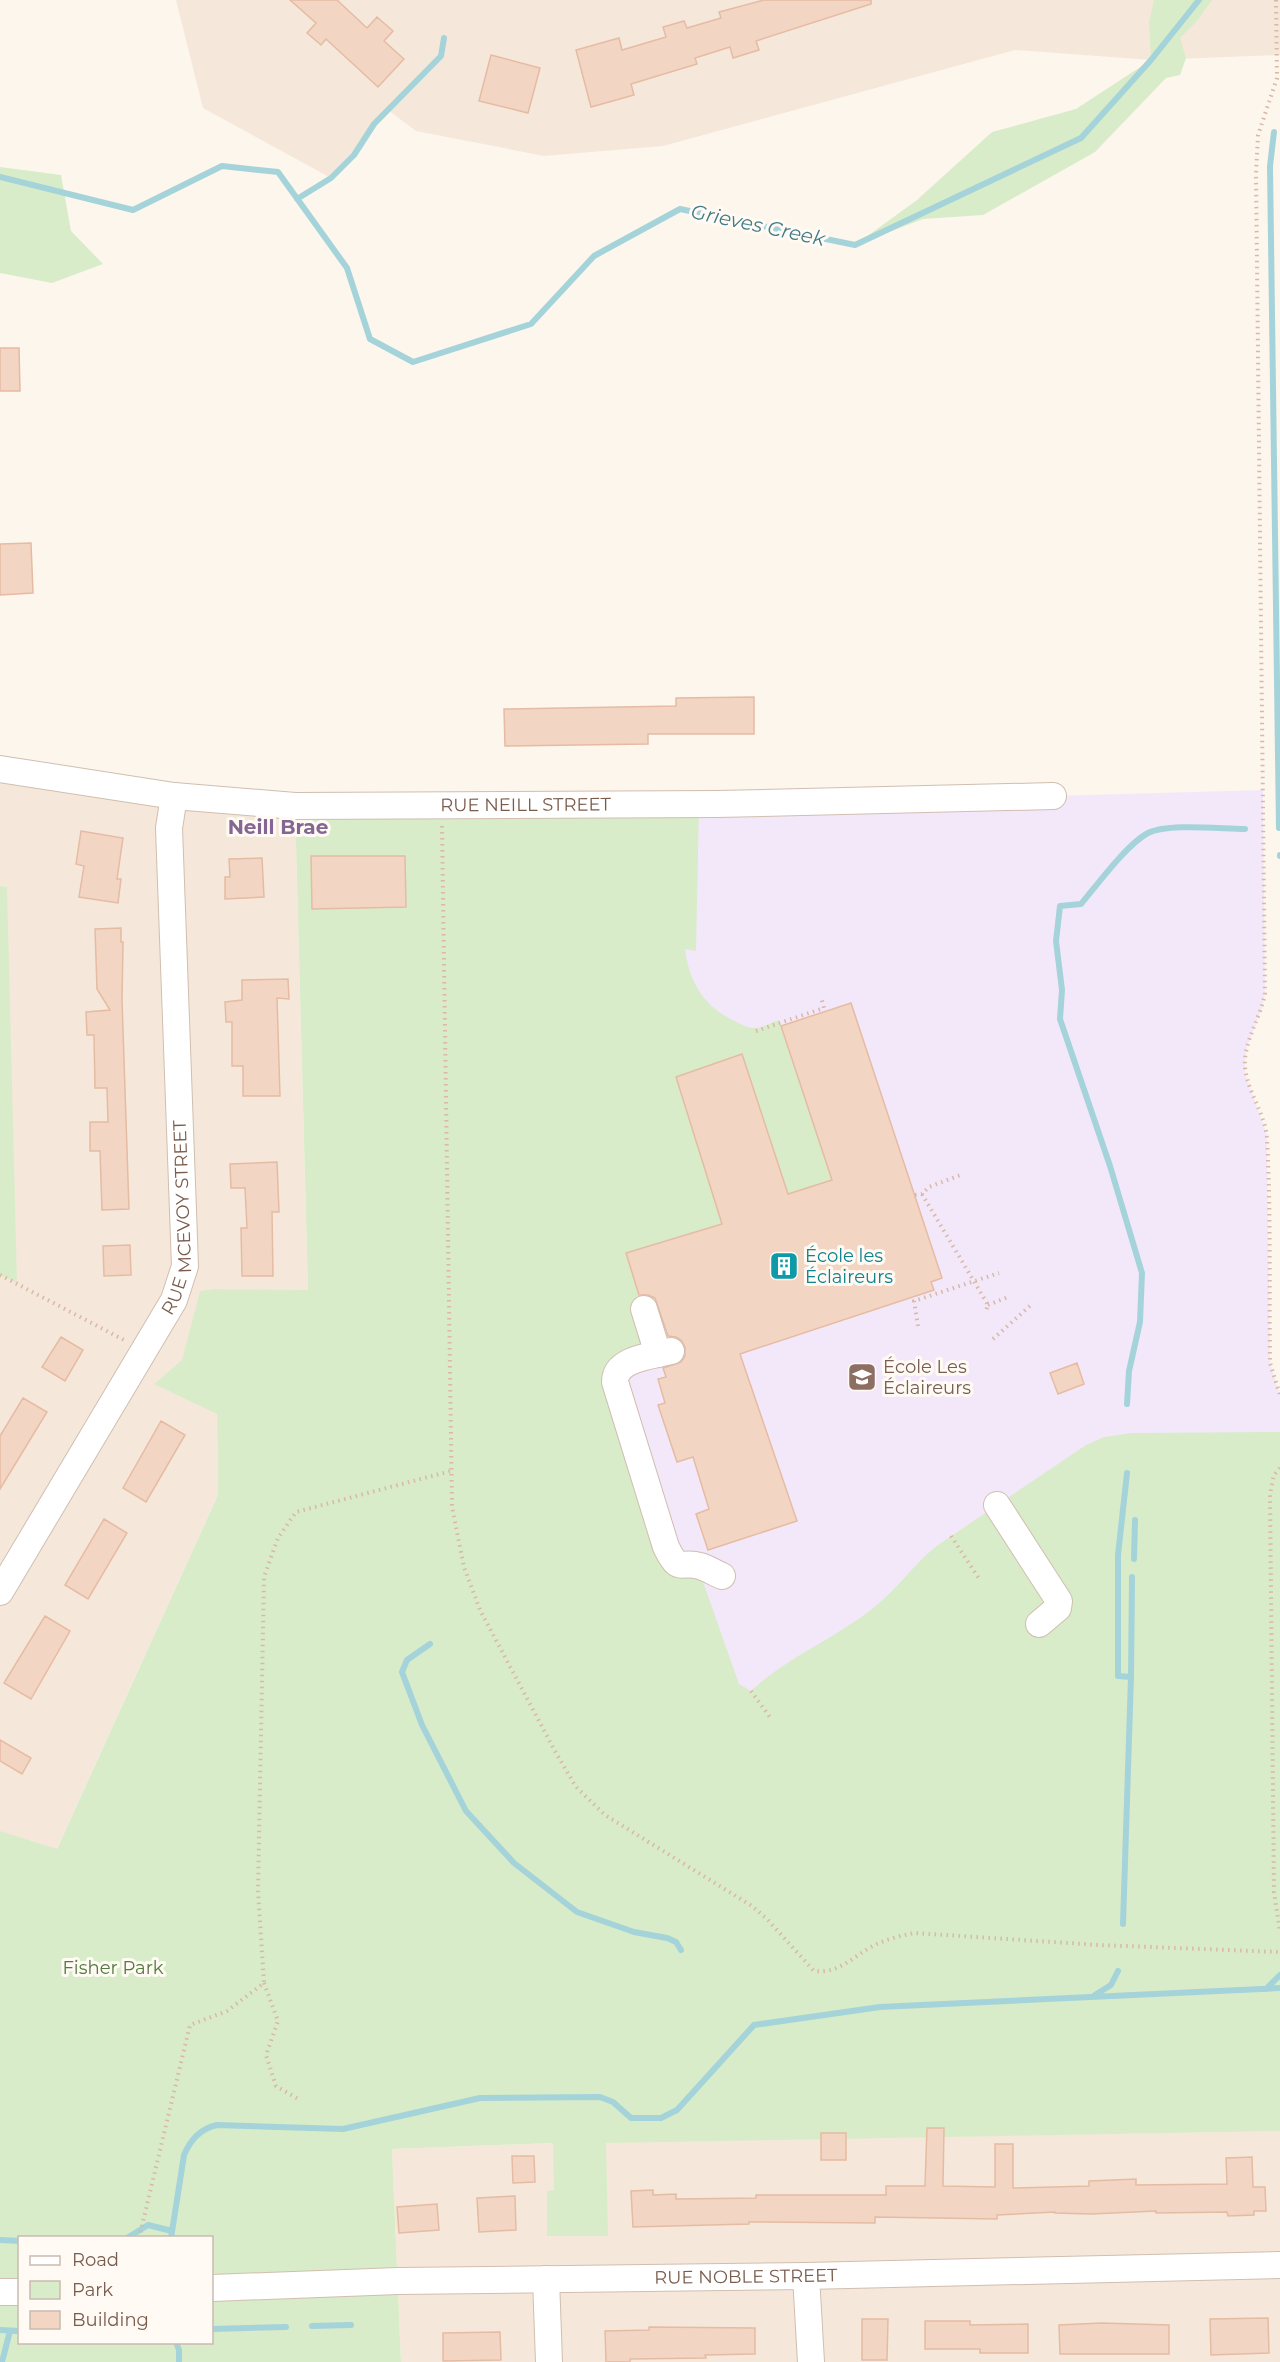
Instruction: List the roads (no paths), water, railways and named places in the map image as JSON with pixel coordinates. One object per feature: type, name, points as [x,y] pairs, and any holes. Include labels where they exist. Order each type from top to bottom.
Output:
[{"type":"street","name":"RUE NEILL STREET","points":[[0,769],[174,796],[295,806],[717,804],[1053,796]]},
{"type":"street","name":"RUE MCEVOY STREET","points":[[0,1592],[174,1300],[184,1266],[169,828],[174,796]]},
{"type":"street","points":[[644,1309],[665,1352],[629,1362],[619,1369],[615,1382],[666,1547],[673,1560],[677,1565],[700,1566],[722,1576]]},
{"type":"street","points":[[997,1505],[1059,1601],[1058,1608],[1039,1624]]},
{"type":"street","name":"RUE NOBLE STREET","points":[[213,2288],[398,2282],[806,2276],[1280,2265]]},
{"type":"street","points":[[806,2276],[811,2362]]},
{"type":"street","points":[[546,2280],[549,2362]]},
{"type":"street","points":[[0,2292],[18,2292]]},
{"type":"waterway","name":"Grieves Creek","points":[[0,177],[133,210],[222,166],[278,172],[347,268],[370,339],[413,362],[531,324],[594,256],[680,209],[855,245],[1081,138],[1151,60],[1199,0]]},
{"type":"waterway","points":[[297,199],[331,178],[354,155],[374,124],[441,56],[444,38]]},
{"type":"waterway","points":[[1274,132],[1270,166],[1279,828]]},
{"type":"waterway","points":[[1127,1404],[1129,1371],[1140,1322],[1142,1273],[1110,1166],[1060,1019],[1062,990],[1056,941],[1060,906],[1081,904],[1122,855],[1148,833],[1181,827],[1245,829]]},
{"type":"waterway","points":[[1123,1924],[1131,1677],[1118,1676],[1118,1555],[1127,1473]]},
{"type":"waterway","points":[[1134,1559],[1135,1520]]},
{"type":"waterway","points":[[1131,1677],[1132,1577]]},
{"type":"waterway","points":[[430,1644],[407,1660],[402,1672],[422,1725],[466,1811],[514,1863],[577,1912],[634,1932],[667,1938],[676,1942],[681,1950]]},
{"type":"waterway","points":[[1095,1995],[1111,1985],[1118,1971]]},
{"type":"waterway","points":[[1266,1989],[1280,1975]]},
{"type":"waterway","points":[[171,2236],[184,2155],[197,2136],[217,2125],[343,2129],[480,2098],[600,2097],[613,2102],[631,2118],[661,2118],[677,2110],[754,2025],[880,2007],[1280,1988]]},
{"type":"waterway","points":[[130,2236],[148,2225],[172,2231]]},
{"type":"waterway","points":[[0,2240],[18,2241]]},
{"type":"waterway","points":[[312,2326],[351,2325]]},
{"type":"waterway","points":[[213,2329],[286,2327]]},
{"type":"waterway","points":[[0,2330],[18,2331]]},
{"type":"waterway","points":[[2,2362],[10,2331]]},
{"type":"waterway","points":[[177,2344],[179,2362]]},
{"type":"place","name":"École les Éclaireurs","points":[[784,1266]]},
{"type":"place","name":"École Les Éclaireurs","points":[[862,1377]]},
{"type":"district","name":"Neill Brae","points":[[278,827]]},
{"type":"park label","name":"Fisher Park","points":[[113,1968]]}]
